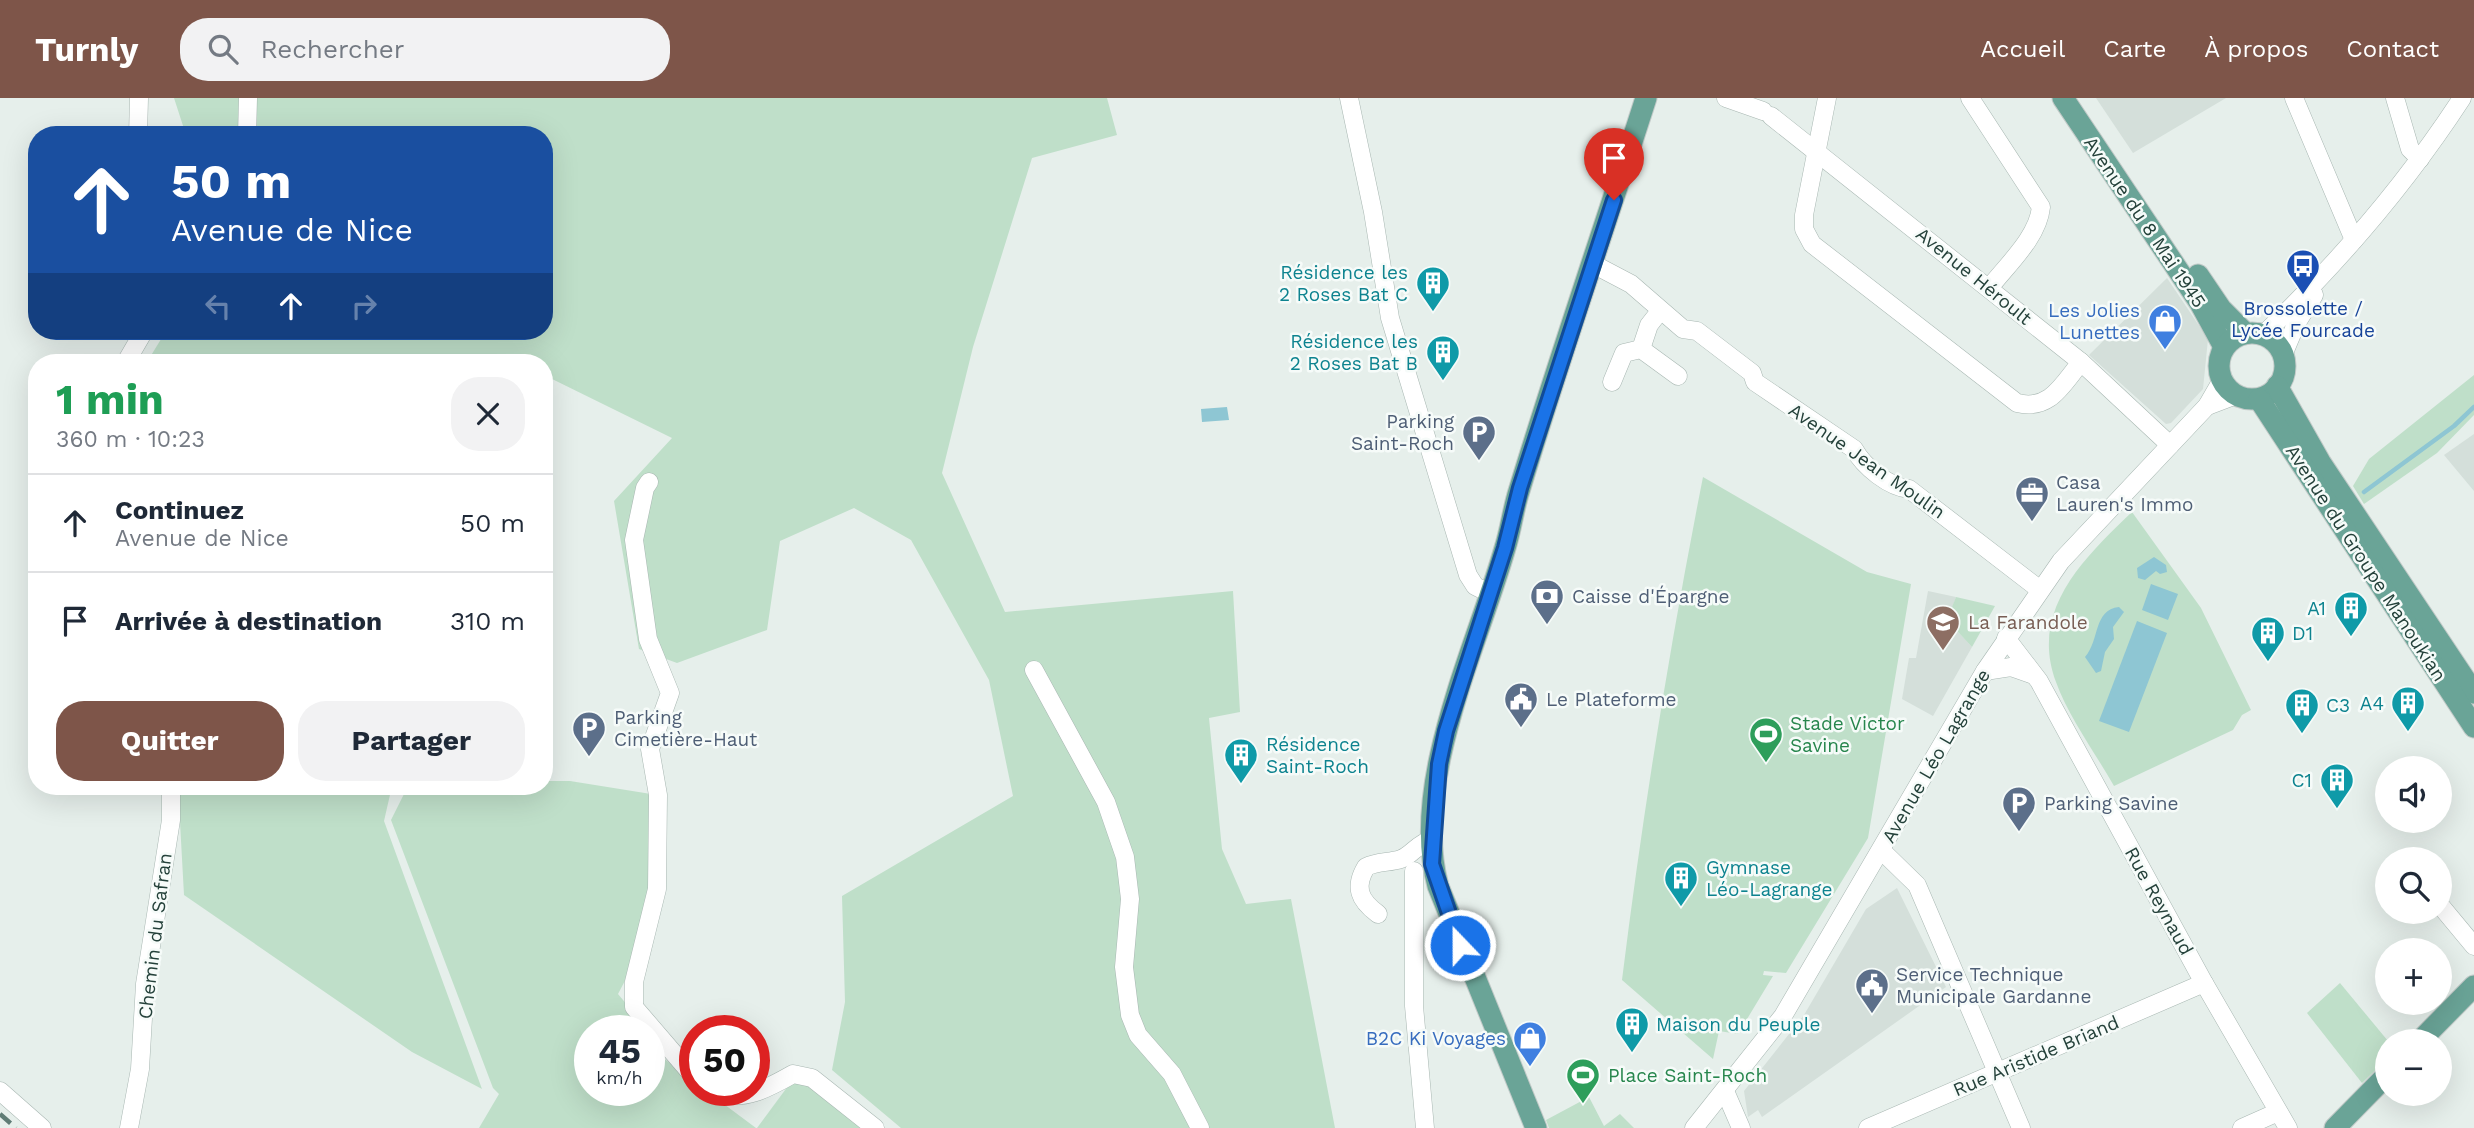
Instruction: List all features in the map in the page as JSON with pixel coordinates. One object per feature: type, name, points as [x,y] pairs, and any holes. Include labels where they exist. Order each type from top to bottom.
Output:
[{"type":"main road","points":[[1431,840],[1425,795],[1432,744],[1481,589],[1515,505],[1646,98]]},
{"type":"main road","name":"Avenue du 8 Mai 1945","points":[[2063,98],[2113,161],[2221,309],[2254,334]]},
{"type":"main road","name":"Avenue du 8 Mai 1945","points":[[2079,98],[2113,161],[2224,347]]},
{"type":"main road","points":[[2254,334],[2273,340],[2283,355],[2285,370],[2268,392],[2247,399],[2229,387],[2220,358],[2224,347],[2254,334]]},
{"type":"main road","name":"Avenue du Groupe Manoukian","points":[[2268,392],[2320,462],[2474,693]]},
{"type":"main road","name":"Avenue du Groupe Manoukian","points":[[2268,392],[2474,727]]},
{"type":"main road","points":[[1515,505],[1505,548],[1446,731],[1439,764],[1431,840],[1416,865],[1450,922],[1536,1128]]},
{"type":"main road","points":[[2432,1029],[2474,986]]},
{"type":"main road","points":[[2335,1128],[2375,1088]]},
{"type":"street","points":[[138,126],[139,98]]},
{"type":"street","points":[[247,126],[248,98]]},
{"type":"street","points":[[1349,98],[1390,318],[1468,575],[1475,586],[1481,589]]},
{"type":"street","name":"Avenue Héroult","points":[[1726,98],[1767,113],[1817,149],[2081,362],[2170,445]]},
{"type":"street","points":[[1827,98],[1804,215],[1804,229],[1812,244],[2017,403],[2032,407],[2045,402],[2081,362]]},
{"type":"street","points":[[1970,98],[2041,207],[2040,219],[2031,236],[1990,287]]},
{"type":"street","points":[[2294,98],[2354,240]]},
{"type":"street","points":[[2395,98],[2410,149],[2420,159]]},
{"type":"street","points":[[2283,355],[2296,324],[2333,266],[2420,159],[2462,98]]},
{"type":"street","name":"Avenue Jean Moulin","points":[[1593,264],[1631,284],[1684,329],[1698,331],[1752,373],[1755,382],[1854,449],[1860,460],[1897,487],[1909,489],[2039,589]]},
{"type":"street","points":[[2254,334],[2333,266]]},
{"type":"street","points":[[1642,349],[1649,325],[1660,311]]},
{"type":"street","points":[[1612,382],[1624,353],[1642,349],[1678,376]]},
{"type":"street","name":"Avenue Léo Lagrange","points":[[1694,1128],[1783,1016],[1985,671],[2039,589],[2061,561],[2170,445],[2229,387]]},
{"type":"street","points":[[649,482],[645,488],[634,540],[648,639],[670,693],[650,749],[658,795],[657,889],[634,982],[634,1007],[679,1059]]},
{"type":"street","name":"Rue Reynaud","points":[[2006,638],[2039,681],[2204,983],[2288,1128]]},
{"type":"street","points":[[1985,671],[2011,667],[2031,674]]},
{"type":"street","points":[[1034,670],[1106,802],[1125,857],[1130,899],[1124,967],[1130,1015],[1138,1035],[1172,1074],[1200,1128]]},
{"type":"street","name":"Chemin du Safran","points":[[129,1128],[138,1083],[145,984],[171,820],[171,795]]},
{"type":"street","points":[[1881,850],[1917,885],[2021,1128]]},
{"type":"street","points":[[1377,914],[1360,897],[1360,877],[1366,867],[1379,860],[1416,865],[1414,1006],[1425,1128]]},
{"type":"street","points":[[2452,919],[2474,946]]},
{"type":"street","name":"Rue Aristide Briand","points":[[1868,1128],[2204,983]]},
{"type":"street","points":[[770,1087],[793,1074],[812,1078],[875,1128]]},
{"type":"street","points":[[0,1091],[42,1128]]},
{"type":"street","points":[[1725,1091],[1741,1128]]},
{"type":"street","points":[[2242,1128],[2278,1112]]},
{"type":"shaded area","points":[[2096,98],[2226,98],[2133,153]]},
{"type":"shaded area","points":[[2167,278],[2208,339],[2203,389],[2171,423],[2166,424],[2089,355]]},
{"type":"shaded area","points":[[2474,434],[2474,491],[2444,455]]},
{"type":"shaded area","name":"La Farandole","points":[[1928,591],[1956,597],[1948,621],[1972,647],[1933,716],[1902,699],[1909,658],[1916,658]]},
{"type":"shaded area","points":[[1897,888],[1946,987],[1762,1117],[1758,1110],[1748,1117],[1744,1091],[1804,1015],[1866,909]]},
{"type":"green space","points":[[174,98],[1107,98],[1117,135],[1032,158],[973,347],[942,473],[1005,612],[1233,591],[1240,712],[1209,718],[1222,849],[1246,904],[1291,899],[1335,1128],[901,1128],[832,1070],[845,1002],[842,896],[1013,796],[989,680],[911,540],[854,508],[780,541],[767,630],[677,663],[639,649],[614,501],[672,438],[553,379],[553,354],[152,354],[160,340],[553,340],[553,126],[183,126]]},
{"type":"green space","points":[[2474,375],[2474,415],[2437,453],[2364,504],[2353,486],[2369,459]]},
{"type":"green space","name":"Stade Victor Savine","points":[[1703,477],[1867,572],[1911,584],[1868,838],[1786,973],[1764,971],[1763,975],[1773,976],[1738,1034],[1719,1031],[1713,1059],[1622,980],[1658,728]]},
{"type":"green space","points":[[2132,512],[2201,608],[2251,710],[2242,715],[2233,730],[2114,786],[2061,695],[2050,656],[2050,632],[2066,587],[2096,548]]},
{"type":"green space","points":[[1956,597],[1995,606],[1972,647],[1947,620]]},
{"type":"green space","points":[[553,781],[570,781],[651,794],[650,890],[628,975],[618,994],[636,1015],[574,1015],[574,1106],[665,1106],[665,1059],[679,1070],[679,1106],[726,1106],[756,1128],[479,1128],[499,1094],[493,1088],[391,820],[404,795],[553,795]]},
{"type":"green space","points":[[178,795],[390,795],[384,821],[482,1089],[412,1052],[184,895]]},
{"type":"green space","points":[[2340,983],[2378,1029],[2375,1029],[2375,1071],[2362,1083],[2307,1013]]},
{"type":"green space","points":[[801,1081],[863,1128],[757,1128],[791,1082]]},
{"type":"green space","name":"Place Saint-Roch","points":[[1589,1097],[1604,1126],[1620,1114],[1634,1128],[1549,1128],[1546,1120]]},
{"type":"water","points":[[1227,407],[1229,420],[1202,422],[1201,409]]},
{"type":"water","points":[[2154,557],[2166,565],[2167,572],[2160,574],[2156,571],[2145,580],[2138,578],[2137,568]]},
{"type":"water","points":[[2151,584],[2178,594],[2168,620],[2142,610]]},
{"type":"water","points":[[2119,607],[2124,612],[2113,627],[2114,639],[2105,652],[2101,671],[2096,673],[2085,657],[2105,614]]},
{"type":"water","points":[[2137,621],[2167,633],[2129,732],[2099,721]]},
{"type":"waterway","points":[[2364,492],[2454,426],[2474,407]]},
{"type":"railway","points":[[0,1114],[16,1128]]},
{"type":"place","name":"Brossolette / Lycée Fourcade","points":[[2303,296]]},
{"type":"place","name":"Résidence les 2 Roses Bat C","points":[[1433,313]]},
{"type":"place","name":"Les Jolies Lunettes","points":[[2165,351]]},
{"type":"place","name":"Résidence les 2 Roses Bat B","points":[[1443,382]]},
{"type":"place","name":"Parking Saint-Roch","points":[[1479,462]]},
{"type":"place","name":"Casa Lauren's Immo","points":[[2032,523]]},
{"type":"place","name":"Caisse d'Épargne","points":[[1547,626]]},
{"type":"place","name":"A1","points":[[2351,638]]},
{"type":"place","name":"La Farandole","points":[[1943,652]]},
{"type":"place","name":"D1","points":[[2268,663]]},
{"type":"place","name":"Le Plateforme","points":[[1521,729]]},
{"type":"place","name":"A4","points":[[2408,733]]},
{"type":"place","name":"C3","points":[[2302,735]]},
{"type":"place","name":"Parking Cimetière-Haut","points":[[589,758]]},
{"type":"place","name":"Stade Victor Savine","points":[[1766,764]]},
{"type":"place","name":"Résidence Saint-Roch","points":[[1241,785]]},
{"type":"place","name":"C1","points":[[2337,810]]},
{"type":"place","name":"Parking Savine","points":[[2019,833]]},
{"type":"place","name":"Gymnase Léo-Lagrange","points":[[1681,908]]},
{"type":"place","name":"Service Technique Municipale Gardanne","points":[[1872,1015]]},
{"type":"place","name":"Maison du Peuple","points":[[1632,1054]]},
{"type":"place","name":"B2C Ki Voyages","points":[[1530,1068]]},
{"type":"place","name":"Place Saint-Roch","points":[[1583,1105]]},
{"type":"route","points":[[1460,945],[1432,864],[1431,840],[1439,764],[1446,731],[1505,548],[1520,488],[1614,200]]}]
